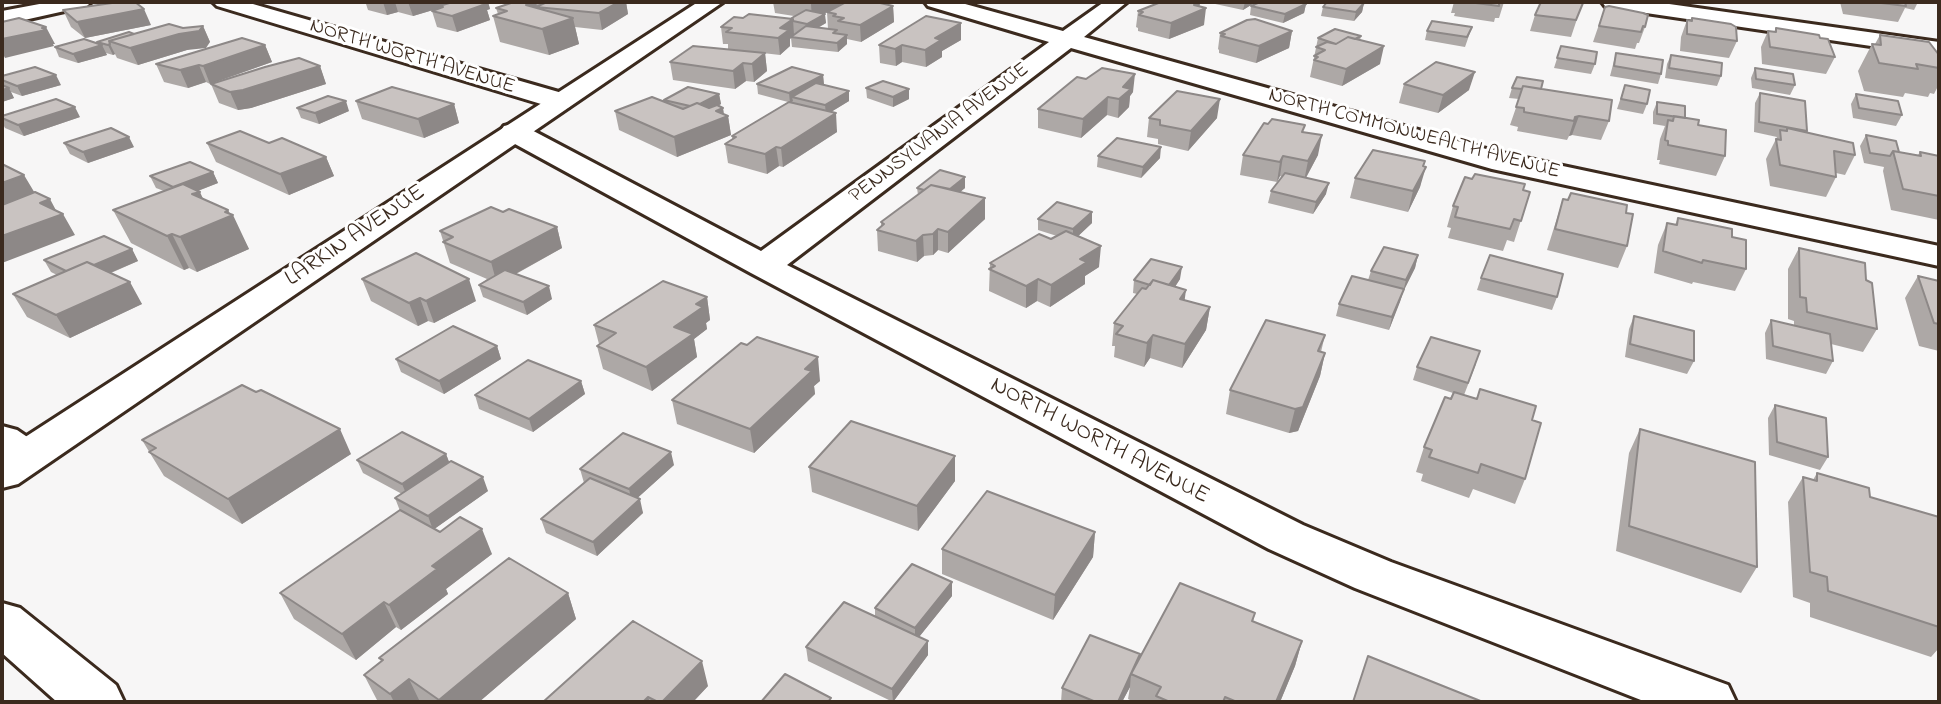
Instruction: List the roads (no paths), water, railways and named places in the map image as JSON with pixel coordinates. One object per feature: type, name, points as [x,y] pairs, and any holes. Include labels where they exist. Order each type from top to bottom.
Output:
[{"type":"street","points":[[2,18],[80,2]]},
{"type":"street","name":"NORTH WORTH AVENUE","points":[[224,2],[560,101]]},
{"type":"street","name":"LARKIN AVENUE","points":[[10,457],[712,2]]},
{"type":"street","name":"NORTH COMMONWEALTH AVENUE","points":[[935,2],[1492,160],[1939,256]]},
{"type":"street","name":"PENNSYLVANIA AVENUE","points":[[763,266],[1117,2]]},
{"type":"street","points":[[1612,2],[1939,50]]},
{"type":"street","name":"NORTH WORTH AVENUE","points":[[514,132],[763,266],[1286,537],[1373,575],[1708,702]]},
{"type":"street","points":[[2,623],[96,702]]}]
